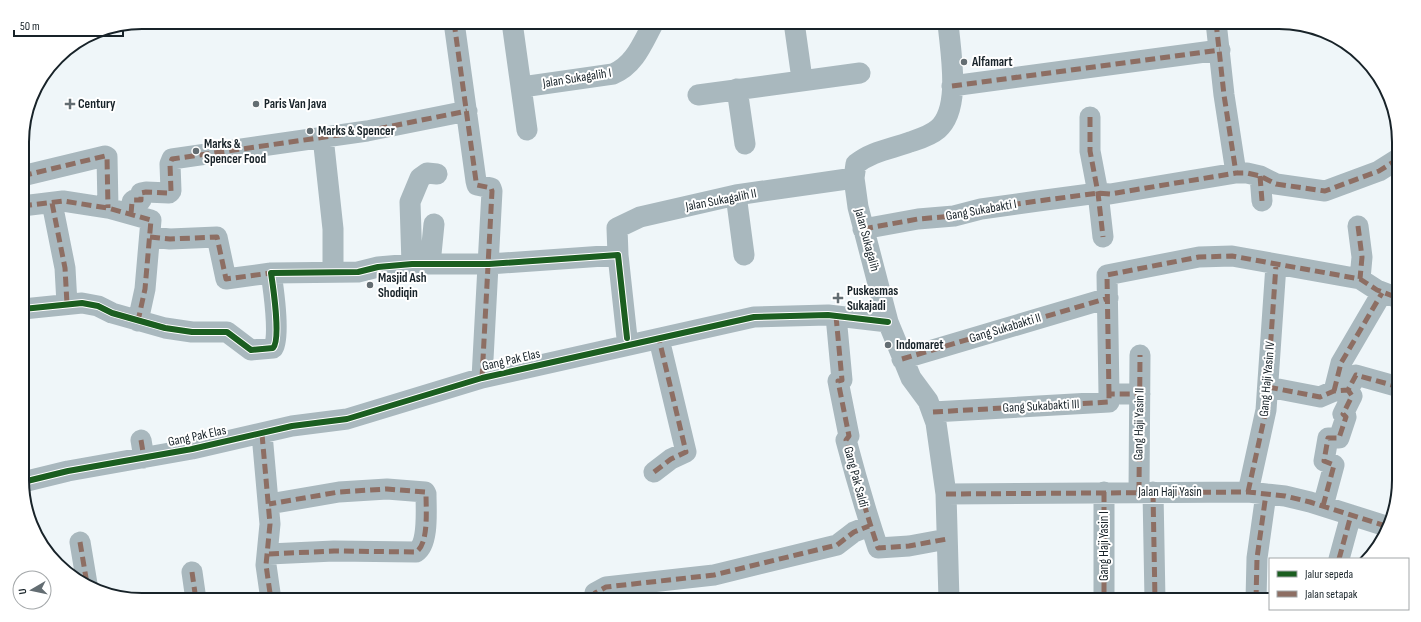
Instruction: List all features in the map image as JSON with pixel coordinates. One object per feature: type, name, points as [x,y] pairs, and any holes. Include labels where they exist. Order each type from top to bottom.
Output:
[{"type":"street","points":[[455,29],[477,184],[491,188],[492,191],[482,378]]},
{"type":"street","points":[[513,29],[528,130]]},
{"type":"street","name":"Jalan Sukagalih I","points":[[522,87],[613,74],[623,70],[637,54],[650,29]]},
{"type":"street","points":[[795,29],[802,79]]},
{"type":"street","name":"Jalan Sukagalih","points":[[948,29],[952,86],[950,109],[939,129],[922,138],[867,156],[856,164],[854,178],[858,207],[888,322],[911,378],[928,401],[933,412],[946,494],[949,593]]},
{"type":"street","points":[[1217,29],[1236,173]]},
{"type":"street","points":[[952,86],[1220,50]]},
{"type":"street","points":[[698,95],[802,79],[860,73]]},
{"type":"street","points":[[737,90],[745,144]]},
{"type":"street","points":[[131,214],[132,202],[134,200],[141,200],[141,193],[169,193],[171,191],[170,164],[172,159],[367,131],[467,111]]},
{"type":"street","points":[[1090,117],[1090,151],[1098,193],[1103,237]]},
{"type":"street","points":[[323,137],[333,229],[333,272]]},
{"type":"street","points":[[29,174],[105,156],[107,157],[108,208]]},
{"type":"street","name":"Gang Sukabakti I","points":[[864,229],[918,219],[954,216],[981,209],[1098,193],[1110,194],[1236,173],[1247,173],[1260,176],[1276,184],[1325,191],[1379,171],[1392,163]]},
{"type":"street","points":[[421,264],[410,202],[420,178],[427,173],[437,174]]},
{"type":"street","points":[[1260,176],[1262,201]]},
{"type":"street","name":"Jalan Sukagalih II","points":[[618,255],[617,228],[622,224],[640,217],[736,195],[854,178]]},
{"type":"street","points":[[736,195],[744,255]]},
{"type":"street","points":[[29,205],[63,201],[108,208],[151,220],[145,289],[138,321]]},
{"type":"street","points":[[52,203],[65,268],[67,304]]},
{"type":"street","points":[[421,264],[434,224]]},
{"type":"street","points":[[1358,226],[1362,257],[1360,279]]},
{"type":"street","points":[[150,237],[170,239],[217,237],[226,279],[271,272],[358,272],[378,267],[421,264],[489,264],[618,255],[627,338]]},
{"type":"street","points":[[1140,394],[1109,394],[1107,275],[1159,263],[1199,257],[1232,256],[1360,279],[1390,296],[1341,363],[1341,390]]},
{"type":"street","name":"Gang Haji Yasin IV","points":[[1256,593],[1258,558],[1257,493],[1268,387],[1276,265]]},
{"type":"street","points":[[29,308],[82,303],[98,306],[112,313],[164,328],[192,332],[227,332],[251,350],[273,348],[276,343],[276,325],[271,272]]},
{"type":"street","name":"Gang Sukabakti II","points":[[902,359],[1108,298]]},
{"type":"street","name":"Gang Pak Elas","points":[[29,481],[68,471],[142,449],[262,434],[292,426],[347,419],[482,378],[754,317],[836,316],[888,322]]},
{"type":"street","name":"Gang Pak Saldi","points":[[836,316],[842,380],[838,382],[849,436],[846,440],[870,526],[880,549],[947,539]]},
{"type":"street","points":[[654,472],[671,459],[686,452],[658,339]]},
{"type":"street","name":"Gang Haji Yasin II","points":[[1140,355],[1140,394],[1154,593]]},
{"type":"street","points":[[1268,387],[1320,397],[1341,390],[1356,375],[1392,385]]},
{"type":"street","points":[[1322,506],[1334,465],[1324,461],[1328,438],[1339,438],[1346,417],[1343,414],[1352,396],[1341,390]]},
{"type":"street","name":"Gang Sukabakti III","points":[[933,412],[1109,402],[1109,394]]},
{"type":"street","points":[[262,434],[269,504],[269,554],[266,564],[270,593]]},
{"type":"street","points":[[269,504],[340,492],[386,489],[425,492],[426,494],[424,538],[420,549],[416,552],[334,551],[269,554]]},
{"type":"street","name":"Jalan Haji Yasin","points":[[946,494],[1104,492],[1257,493],[1284,496],[1382,525]]},
{"type":"street","name":"Gang Haji Yasin I","points":[[1104,492],[1104,593]]},
{"type":"street","points":[[1339,558],[1351,516]]},
{"type":"street","points":[[595,593],[606,587],[714,575],[837,545],[854,532],[870,526]]},
{"type":"street","points":[[80,542],[86,578]]},
{"type":"street","points":[[192,572],[195,593]]},
{"type":"marked path","points":[[455,29],[476,181],[477,185],[491,188],[492,191],[482,378]]},
{"type":"marked path","points":[[1217,29],[1224,95],[1236,173]]},
{"type":"marked path","points":[[952,86],[1220,50]]},
{"type":"marked path","points":[[131,214],[132,202],[134,200],[141,200],[141,193],[169,193],[171,191],[170,164],[172,159],[367,131],[467,111]]},
{"type":"marked path","points":[[1090,117],[1090,151],[1098,193],[1103,237]]},
{"type":"marked path","points":[[29,174],[105,156],[107,157],[108,208]]},
{"type":"marked path","points":[[863,229],[918,219],[954,216],[981,209],[1098,193],[1110,194],[1236,173],[1247,173],[1260,176],[1276,184],[1325,191],[1379,171],[1392,163]]},
{"type":"marked path","points":[[1260,176],[1262,201]]},
{"type":"marked path","points":[[29,205],[63,201],[108,208],[151,220],[145,289],[138,321]]},
{"type":"marked path","points":[[52,203],[65,268],[67,304]]},
{"type":"marked path","points":[[1358,226],[1362,257],[1360,279]]},
{"type":"marked path","points":[[150,237],[170,239],[217,237],[226,279],[271,273]]},
{"type":"marked path","points":[[1109,394],[1107,275],[1199,257],[1232,256],[1360,279],[1377,290],[1392,296]]},
{"type":"marked path","points":[[1248,492],[1266,410],[1276,265]]},
{"type":"marked path","points":[[1334,391],[1341,363],[1382,293]]},
{"type":"marked path","points":[[902,359],[1108,298]]},
{"type":"marked path","points":[[836,316],[842,380],[838,381],[849,436],[846,440],[861,495],[878,548],[909,546],[947,539]]},
{"type":"marked path","points":[[654,472],[671,459],[686,452],[659,339]]},
{"type":"marked path","points":[[1139,492],[1140,355]]},
{"type":"marked path","points":[[1268,387],[1320,397],[1334,391],[1348,390],[1356,375],[1392,385]]},
{"type":"marked path","points":[[1323,506],[1334,465],[1324,461],[1328,438],[1339,438],[1346,417],[1343,414],[1352,396],[1348,390]]},
{"type":"marked path","points":[[933,412],[1109,402],[1109,394],[1140,394]]},
{"type":"marked path","points":[[262,434],[270,524],[266,565],[270,593]]},
{"type":"marked path","points":[[141,440],[144,458]]},
{"type":"marked path","points":[[269,504],[339,492],[387,489],[425,492],[426,494],[425,534],[420,548],[416,552],[334,551],[269,554]]},
{"type":"marked path","points":[[1104,492],[1104,593]]},
{"type":"marked path","points":[[1153,492],[1155,593]]},
{"type":"marked path","points":[[946,494],[1248,492],[1285,496],[1310,502],[1382,525]]},
{"type":"marked path","points":[[1256,593],[1257,558],[1266,494]]},
{"type":"marked path","points":[[1339,558],[1351,515]]},
{"type":"marked path","points":[[595,593],[606,587],[714,575],[837,545],[854,532],[869,526]]},
{"type":"marked path","points":[[80,542],[86,578]]},
{"type":"marked path","points":[[192,572],[195,593]]},
{"type":"cycle path","points":[[29,308],[82,303],[98,306],[112,313],[165,328],[192,332],[227,332],[251,350],[273,348],[275,343],[276,312],[271,273],[358,272],[378,267],[412,264],[489,264],[618,255],[627,338]]},
{"type":"cycle path","points":[[29,481],[68,471],[192,449],[292,426],[347,419],[482,378],[754,317],[828,315],[888,322]]},
{"type":"place","name":"Alfamart","points":[[964,62]]},
{"type":"place","name":"Century","points":[[70,104]]},
{"type":"place","name":"Paris Van Java","points":[[256,104]]},
{"type":"place","name":"Marks & Spencer","points":[[310,131]]},
{"type":"place","name":"Marks & Spencer Food","points":[[196,151]]},
{"type":"place","name":"Masjid Ash Shodiqin","points":[[370,285]]},
{"type":"place","name":"Puskesmas Sukajadi","points":[[838,298]]},
{"type":"place","name":"Indomaret","points":[[888,345]]}]
